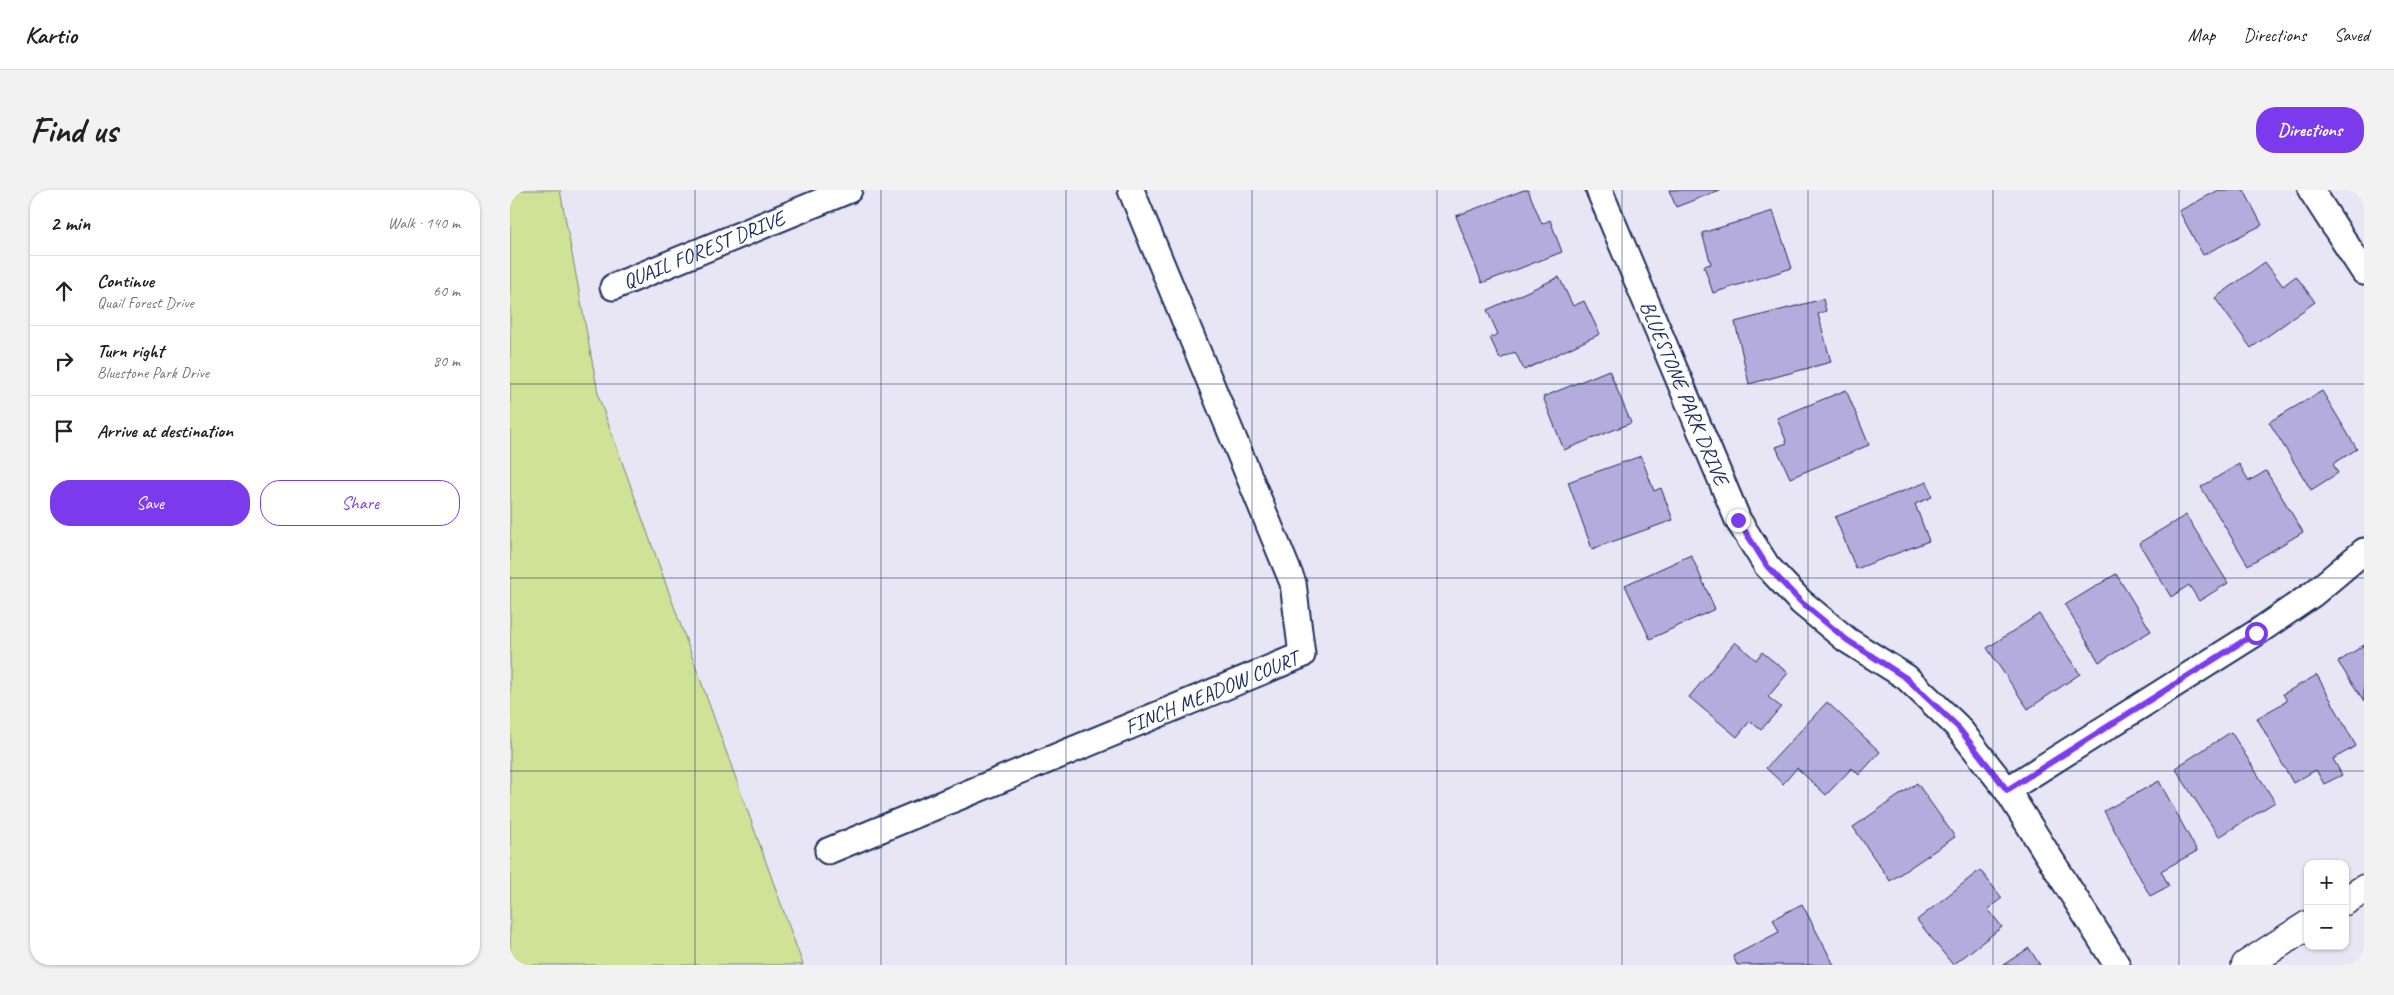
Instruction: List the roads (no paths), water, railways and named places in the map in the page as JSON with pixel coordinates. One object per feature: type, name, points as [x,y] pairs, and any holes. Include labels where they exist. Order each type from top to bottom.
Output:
[{"type":"street","name":"QUAIL FOREST DRIVE","points":[[613,287],[849,190]]},
{"type":"street","name":"FINCH MEADOW COURT","points":[[828,851],[1302,655],[1293,583],[1131,190]]},
{"type":"street","name":"BLUESTONE PARK DRIVE","points":[[1599,190],[1738,520],[1767,566],[1801,602],[1847,640],[1906,678],[1957,726],[2007,790],[2117,965]]},
{"type":"street","points":[[2312,190],[2364,272]]},
{"type":"street","points":[[2007,790],[2256,633],[2313,594],[2364,551]]},
{"type":"street","points":[[2349,898],[2364,889]]},
{"type":"street","points":[[2246,965],[2304,928]]}]
